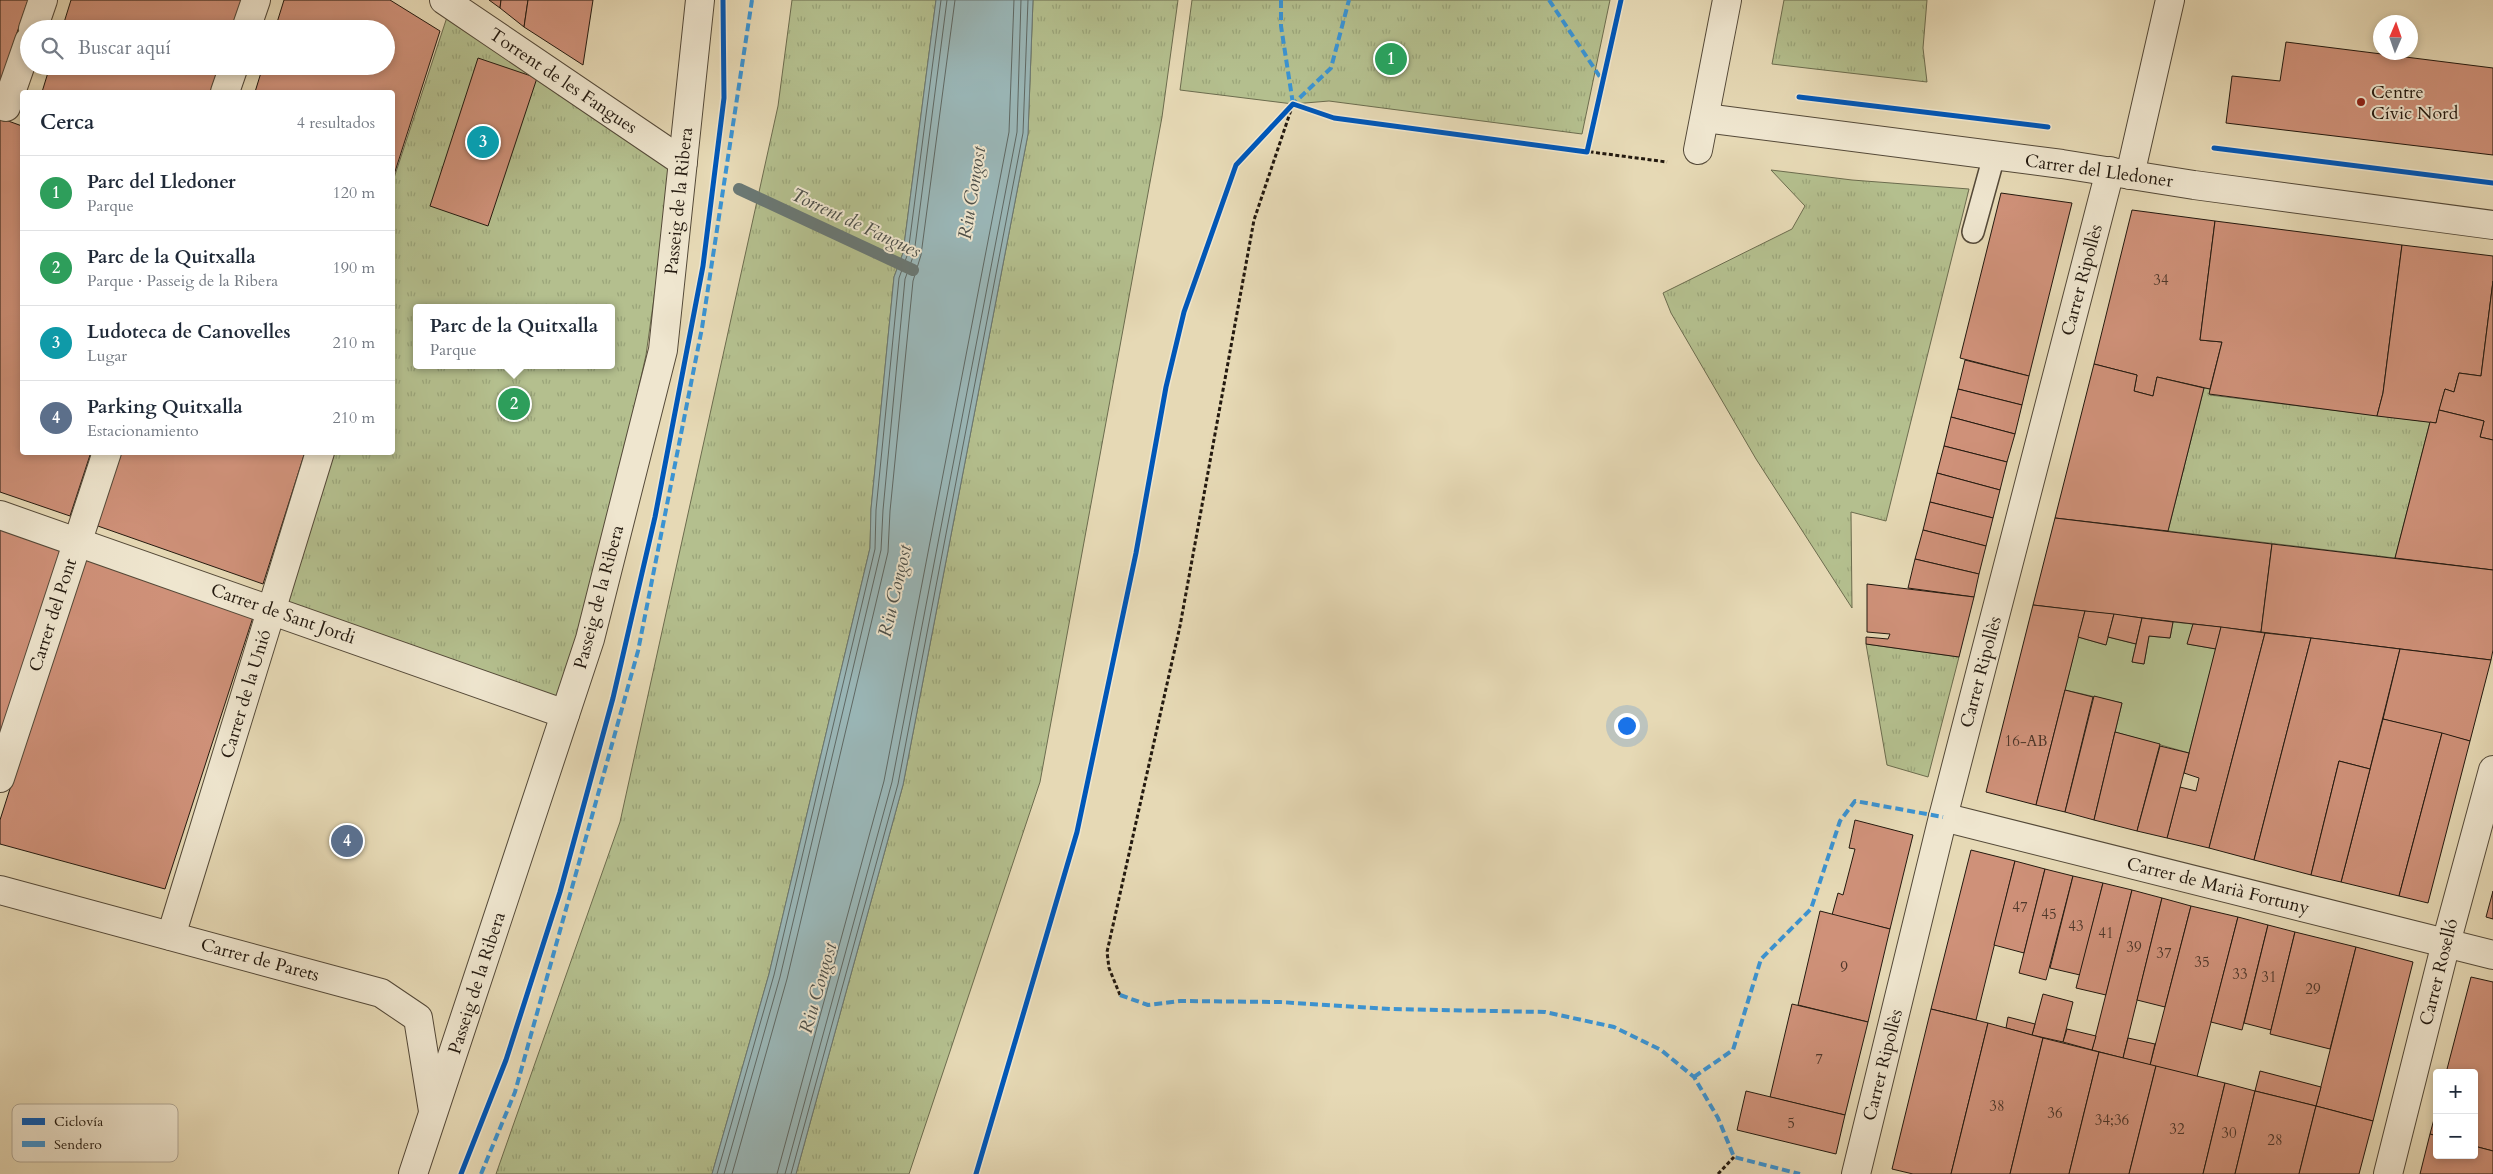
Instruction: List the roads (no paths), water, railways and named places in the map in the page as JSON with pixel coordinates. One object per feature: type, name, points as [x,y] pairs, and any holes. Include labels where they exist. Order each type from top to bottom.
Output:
[{"type":"street","points":[[36,20],[43,0]]},
{"type":"street","points":[[249,20],[256,0]]},
{"type":"street","name":"Torrent de les Fangues","points":[[444,0],[683,162]]},
{"type":"street","name":"Passeig de la Ribera","points":[[413,1174],[590,640],[663,350],[700,0]]},
{"type":"street","points":[[1698,150],[1726,0]]},
{"type":"street","name":"Carrer Ripollès","points":[[1856,1174],[1943,817],[2120,173],[2170,0]]},
{"type":"street","points":[[10,108],[20,73]]},
{"type":"street","points":[[226,90],[231,75]]},
{"type":"street","name":"Carrer del Lledoner","points":[[1705,118],[2493,225]]},
{"type":"street","name":"Carrer del Pont","points":[[0,778],[106,455]]},
{"type":"street","name":"Carrer de la Unió","points":[[170,936],[319,455]]},
{"type":"street","name":"Carrer de Sant Jordi","points":[[0,515],[566,714]]},
{"type":"street","name":"Carrer Roselló","points":[[2388,1174],[2446,943],[2493,770]]},
{"type":"street","name":"Carrer de Marià Fortuny","points":[[1943,817],[2493,955]]},
{"type":"street","name":"Carrer de Parets","points":[[0,890],[381,993],[418,1018],[434,1115]]},
{"type":"lane","points":[[1973,232],[1994,156]]},
{"type":"water","name":"Riu Congost","points":[[936,0],[1033,0],[1028,134],[903,785],[796,1174],[712,1174],[769,974],[870,548],[871,509],[894,277],[903,253]]},
{"type":"waterway","name":"Torrent de Fangues","points":[[739,189],[913,270]]},
{"type":"place","name":"Parc del Lledoner","points":[[1391,59]]},
{"type":"place","name":"Centre Cívic Nord","points":[[2361,102]]},
{"type":"place","name":"Ludoteca de Canovelles","points":[[483,142]]},
{"type":"place","name":"Parc de la Quitxalla","points":[[514,404]]},
{"type":"place","name":"Parking Quitxalla","points":[[347,841]]}]
